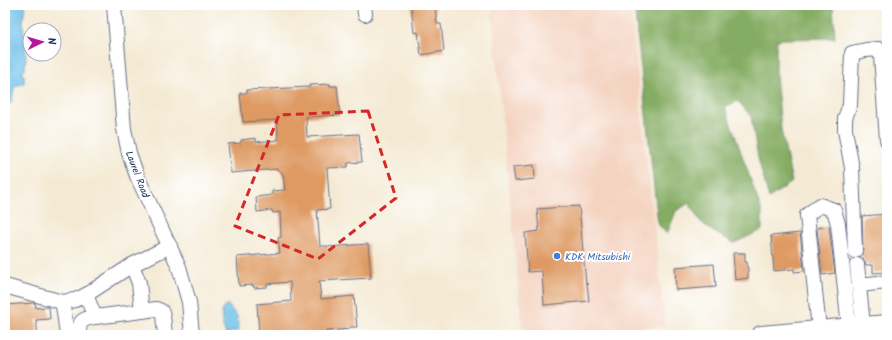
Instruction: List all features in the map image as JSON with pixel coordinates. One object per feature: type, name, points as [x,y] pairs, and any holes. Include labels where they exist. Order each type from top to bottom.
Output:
[{"type":"main road","points":[[762,335],[887,324]]},
{"type":"street","name":"Laurel Road","points":[[114,5],[124,129],[129,153],[137,176],[179,267],[189,302],[192,335]]},
{"type":"street","points":[[856,326],[859,285],[856,258],[852,168],[845,130],[845,118],[850,105],[852,53],[866,50],[878,50],[881,56],[887,140]]},
{"type":"street","points":[[819,329],[807,215],[820,205],[834,210],[838,224],[856,326]]},
{"type":"street","points":[[5,286],[62,302],[76,300],[132,265],[170,246]]},
{"type":"street","points":[[132,265],[139,283],[142,311]]},
{"type":"street","points":[[859,285],[887,282]]},
{"type":"street","points":[[86,295],[95,317]]},
{"type":"street","points":[[62,302],[67,335]]},
{"type":"street","points":[[79,335],[79,325],[81,321],[86,318],[156,309],[161,311],[163,315],[164,335]]},
{"type":"highlighted area","points":[[368,111],[396,198],[318,259],[235,226],[279,115]]},
{"type":"shaded area","points":[[630,5],[665,326],[556,335],[523,335],[492,15],[494,6]]},
{"type":"green space","points":[[634,5],[833,5],[835,38],[781,39],[776,41],[776,75],[781,130],[792,182],[769,198],[758,158],[751,116],[738,101],[725,107],[762,212],[762,230],[734,243],[712,231],[700,221],[689,203],[676,211],[667,234],[658,224]]},
{"type":"water","points":[[5,5],[25,5],[22,22],[22,62],[26,62],[25,69],[21,73],[24,75],[24,83],[14,87],[12,101],[6,107],[9,132],[5,135]]},
{"type":"water","points":[[227,304],[237,316],[239,330],[226,334],[222,322],[222,310]]},
{"type":"building","points":[[411,5],[435,5],[437,24],[441,24],[444,51],[421,55],[418,32],[414,33]]},
{"type":"building","points":[[330,84],[330,86],[337,86],[340,115],[306,117],[307,137],[359,134],[362,162],[348,163],[348,167],[327,168],[330,209],[317,210],[320,246],[327,247],[368,244],[371,278],[319,281],[321,299],[354,296],[357,327],[317,332],[317,335],[259,334],[257,304],[291,301],[290,282],[267,284],[267,287],[254,288],[253,285],[239,286],[237,257],[280,253],[278,238],[281,237],[280,212],[273,213],[272,210],[257,212],[256,197],[272,195],[272,191],[285,190],[283,174],[277,169],[231,173],[228,144],[241,143],[241,140],[256,138],[256,142],[278,140],[277,120],[243,122],[240,93],[247,93],[247,90],[310,87],[309,85]]},
{"type":"building","points":[[534,165],[535,179],[515,181],[513,167]]},
{"type":"building","points":[[579,206],[586,284],[587,283],[589,301],[544,305],[542,271],[528,272],[525,233],[539,231],[537,209]]},
{"type":"building","points":[[887,214],[887,272],[873,273],[873,265],[866,265],[864,260],[860,257],[863,251],[862,216]]},
{"type":"building","points":[[829,226],[835,273],[822,275],[817,228]]},
{"type":"building","points":[[800,233],[804,271],[794,272],[794,269],[774,271],[771,236]]},
{"type":"building","points":[[733,253],[745,253],[748,278],[735,280]]},
{"type":"building","points":[[714,264],[716,287],[676,290],[675,267]]},
{"type":"building","points":[[35,303],[36,308],[49,307],[50,319],[36,320],[38,335],[5,335],[5,305]]},
{"type":"place","name":"KDK Mitsubishi","points":[[557,256]]}]
